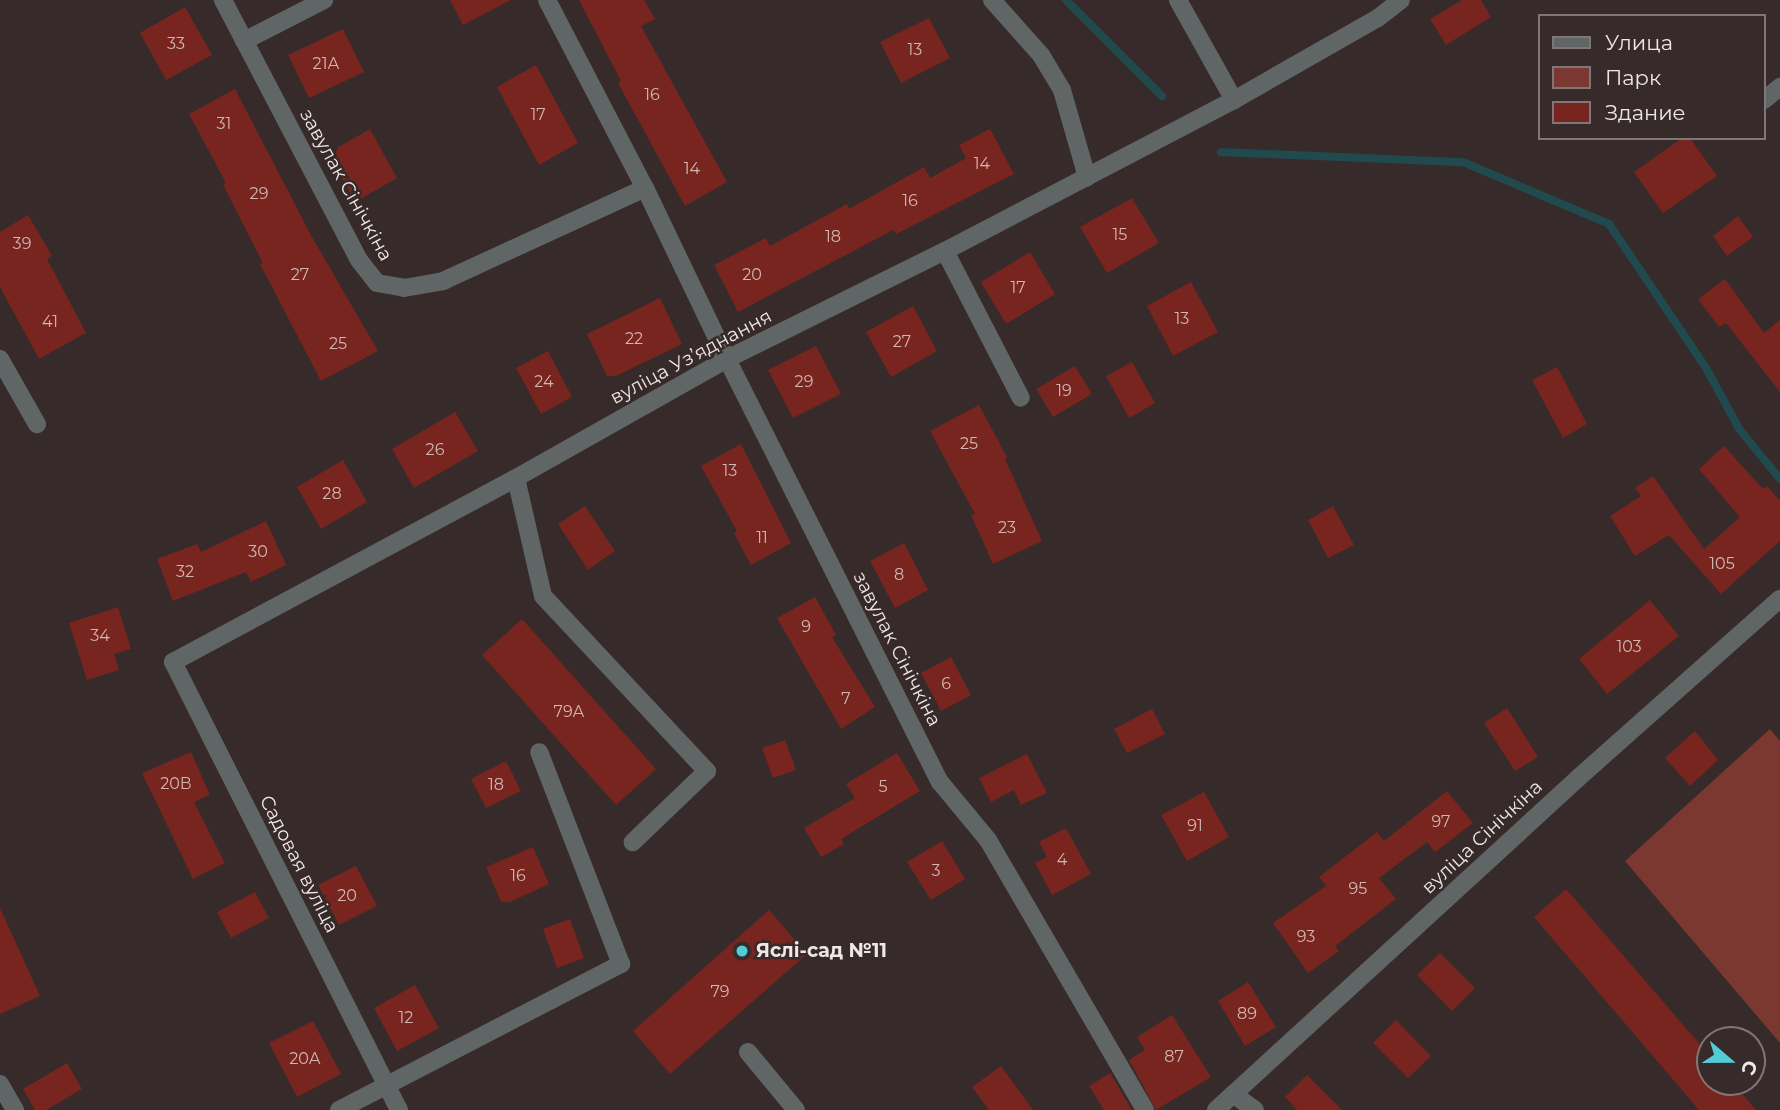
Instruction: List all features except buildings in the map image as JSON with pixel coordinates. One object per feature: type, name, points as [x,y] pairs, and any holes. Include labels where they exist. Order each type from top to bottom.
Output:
[{"type":"street","name":"завулак Сінічкіна","points":[[223,0],[359,260],[377,283],[404,288],[443,281],[645,188]]},
{"type":"street","points":[[244,41],[324,0]]},
{"type":"street","name":"завулак Сінічкіна","points":[[547,0],[645,188],[727,359],[940,782],[988,840],[1145,1110]]},
{"type":"street","points":[[992,0],[1041,55],[1062,90],[1087,177]]},
{"type":"street","points":[[1178,0],[1234,100]]},
{"type":"street","name":"вуліца Узʼяднання","points":[[173,662],[516,478],[727,359],[945,251],[1234,100],[1378,18],[1401,0]]},
{"type":"street","points":[[1766,98],[1780,87]]},
{"type":"street","points":[[945,251],[1021,398]]},
{"type":"street","points":[[0,359],[37,424]]},
{"type":"street","points":[[516,478],[543,596],[707,771],[633,842]]},
{"type":"street","name":"вуліца Сінічкіна","points":[[1216,1110],[1577,779],[1780,599]]},
{"type":"street","name":"Садовая вуліца","points":[[173,662],[399,1110]]},
{"type":"street","points":[[339,1110],[621,964],[539,752]]},
{"type":"street","points":[[748,1052],[796,1110]]},
{"type":"street","points":[[0,1084],[15,1110]]},
{"type":"street","points":[[1233,1094],[1255,1110]]},
{"type":"green space","points":[[1770,729],[1780,741],[1780,1043],[1766,1026],[1625,861]]},
{"type":"waterway","points":[[1066,0],[1162,96]]},
{"type":"waterway","points":[[1221,152],[1463,162],[1609,224],[1706,368],[1740,430],[1780,479]]},
{"type":"place","name":"Яслі-сад №11","points":[[742,951]]}]
